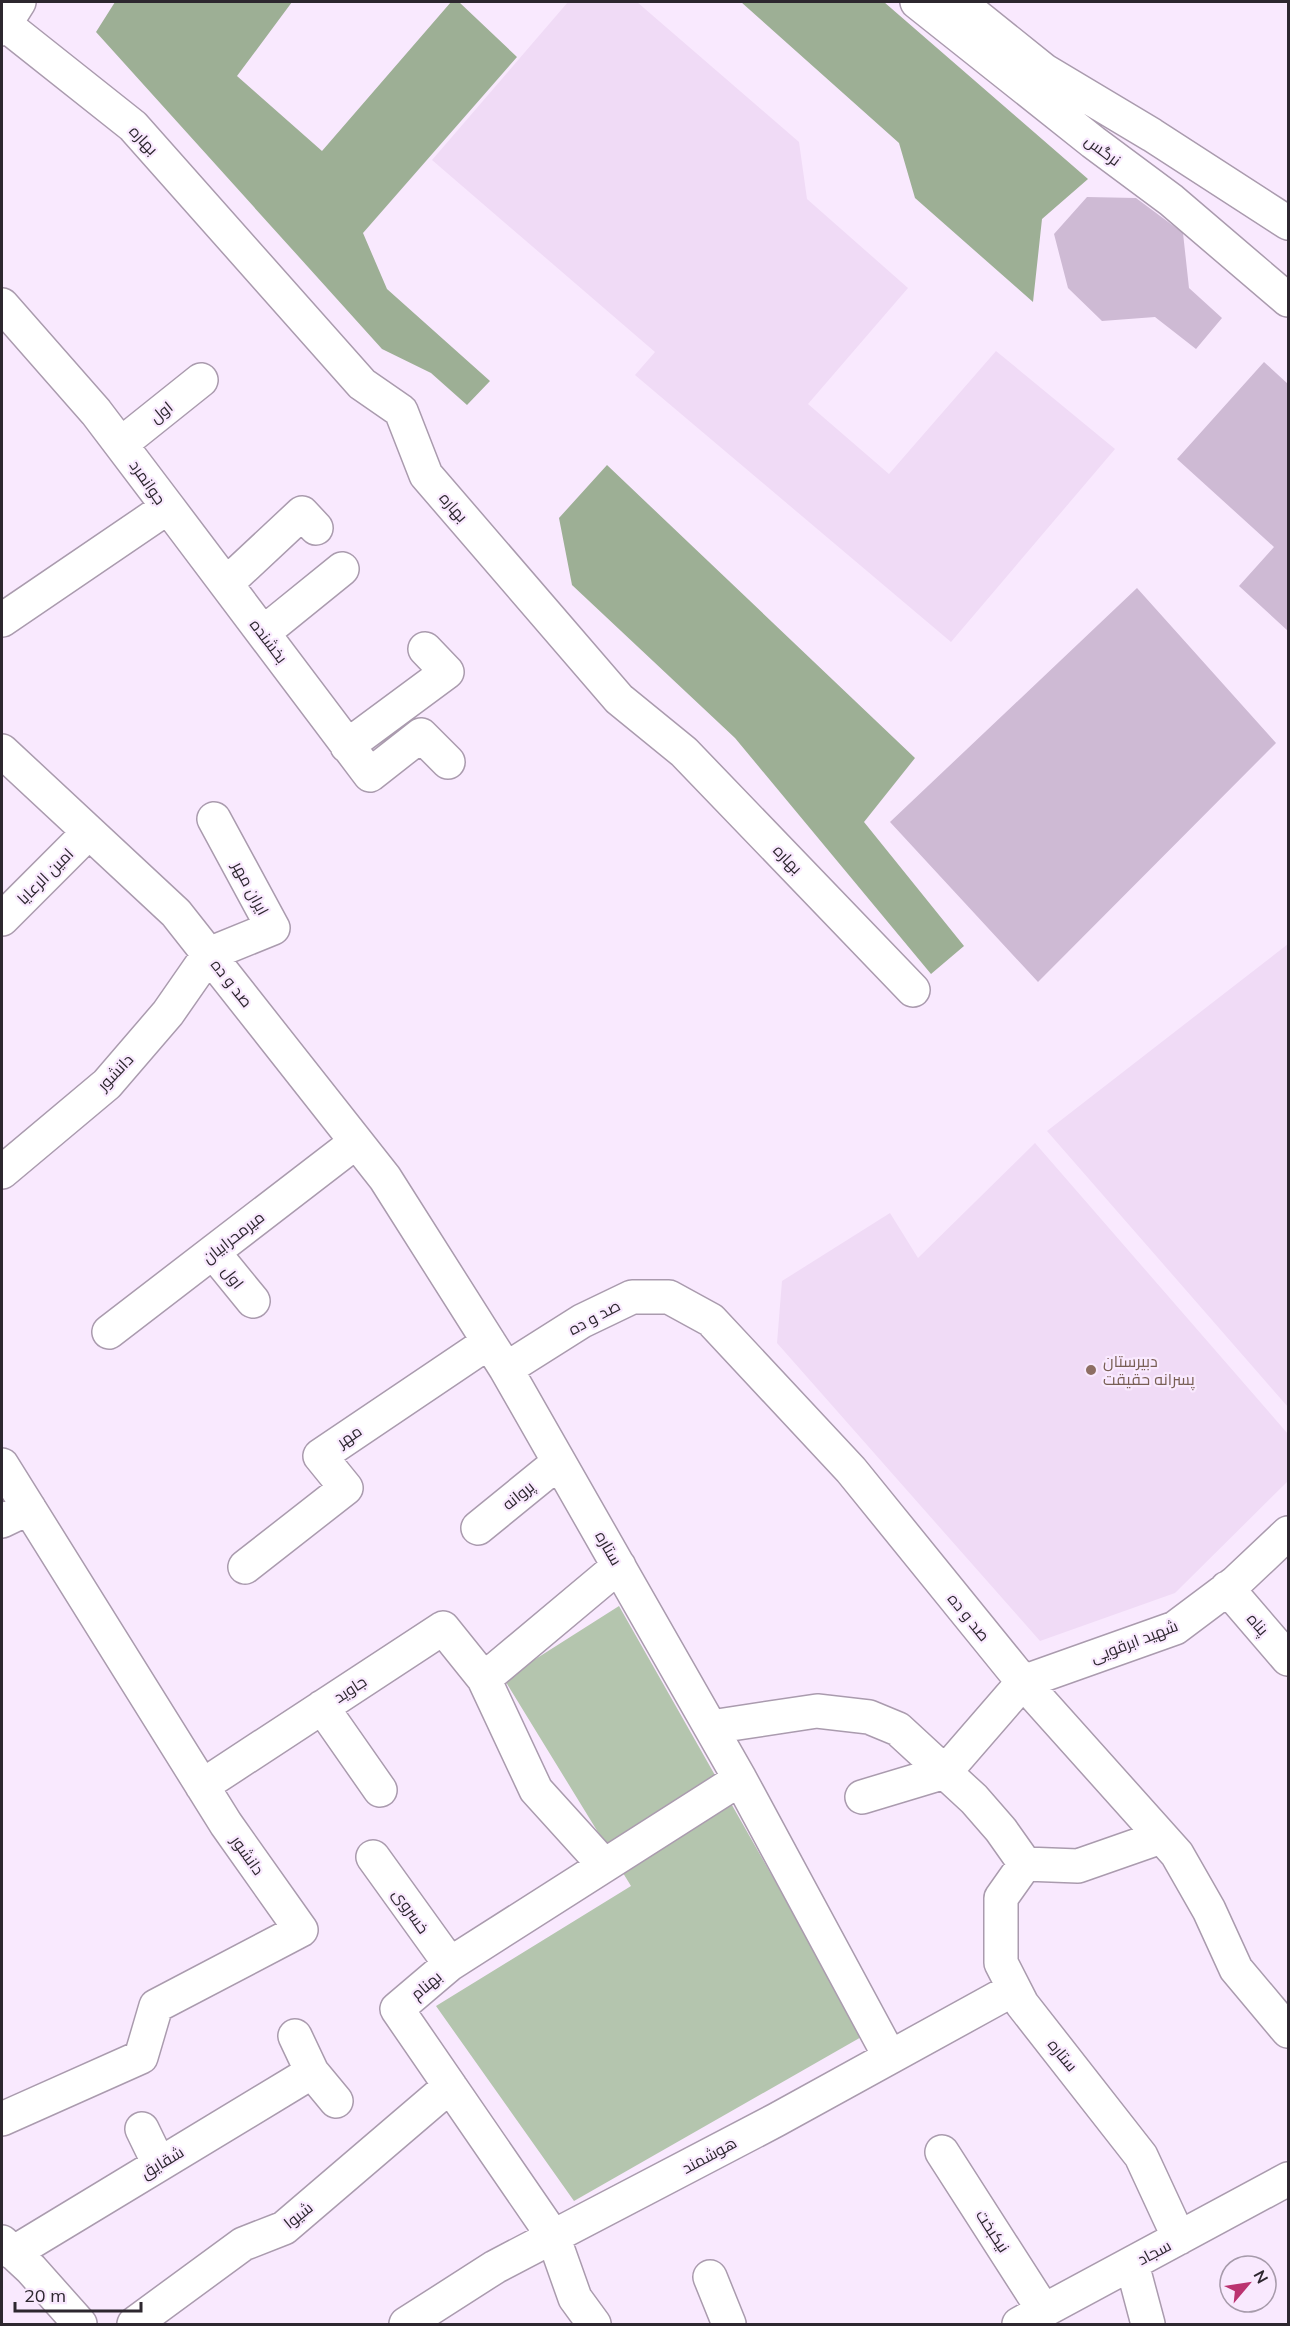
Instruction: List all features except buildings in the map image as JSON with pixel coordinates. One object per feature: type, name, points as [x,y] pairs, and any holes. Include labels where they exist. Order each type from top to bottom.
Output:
[{"type":"street","name":"نرگس","points":[[917,2],[1093,142],[1171,200],[1288,300]]},
{"type":"street","points":[[959,2],[1045,71],[1152,135],[1288,223]]},
{"type":"street","name":"بهاره","points":[[7,19],[133,126],[362,384],[401,411],[426,475],[619,699],[684,752],[913,990]]},
{"type":"street","name":"جوانمرد","points":[[2,305],[96,412],[168,507],[2,620]]},
{"type":"street","name":"اول","points":[[121,444],[201,380]]},
{"type":"street","name":"بخشنده","points":[[168,507],[370,775],[421,735],[448,762]]},
{"type":"street","points":[[226,584],[302,513],[316,528]]},
{"type":"street","points":[[263,633],[342,569]]},
{"type":"street","points":[[347,746],[447,672],[425,649]]},
{"type":"street","name":"صد و ده","points":[[2,752],[176,913],[385,1178],[497,1356],[582,1322],[632,1297],[669,1297],[711,1320],[851,1470],[1023,1682],[1177,1854],[1209,1910],[1236,1969],[1288,2031]]},
{"type":"street","name":"ایران مهر","points":[[209,954],[273,928],[214,819]]},
{"type":"street","name":"امین الرعایا","points":[[2,920],[89,832]]},
{"type":"street","name":"دانشور","points":[[2,1172],[107,1084],[168,1013],[209,954]]},
{"type":"street","name":"میرمحرابیان","points":[[109,1332],[356,1142]]},
{"type":"street","name":"اول","points":[[213,1252],[253,1302]]},
{"type":"street","name":"ستاره","points":[[497,1356],[711,1727],[891,2057]]},
{"type":"street","name":"مهر","points":[[245,1566],[346,1488],[320,1456],[497,1356]]},
{"type":"street","name":"پروانه","points":[[478,1528],[559,1462]]},
{"type":"street","name":"دانشور","points":[[2,1465],[15,1515],[301,1930],[156,2006],[141,2057],[2,2119]]},
{"type":"street","name":"شهید ابرقویی","points":[[1023,1682],[1175,1628],[1227,1588],[1288,1533]]},
{"type":"street","points":[[484,1679],[619,1566]]},
{"type":"street","name":"پناه","points":[[1227,1588],[1288,1659]]},
{"type":"street","name":"جاوید","points":[[202,1786],[443,1628],[484,1679],[536,1790],[604,1865]]},
{"type":"street","points":[[862,1797],[945,1772],[1023,1682]]},
{"type":"street","points":[[322,1707],[380,1790]]},
{"type":"street","points":[[711,1727],[817,1711],[869,1717],[898,1729],[974,1799],[1002,1830],[1025,1864],[1078,1866],[1161,1837]]},
{"type":"street","name":"بهنام","points":[[594,2325],[575,2298],[553,2236],[397,2009],[450,1965],[740,1779]]},
{"type":"street","name":"خسروی","points":[[373,1857],[450,1965]]},
{"type":"street","name":"ستاره","points":[[1025,1864],[1001,1898],[1001,1963],[1022,2004],[1141,2156],[1179,2238]]},
{"type":"street","name":"هوشمند","points":[[410,2324],[495,2267],[891,2057],[1014,1989]]},
{"type":"street","points":[[295,2036],[312,2072],[336,2101]]},
{"type":"street","name":"شقایق","points":[[7,2247],[159,2164],[312,2072]]},
{"type":"street","name":"شیوا","points":[[134,2325],[243,2244],[284,2228],[450,2086]]},
{"type":"street","points":[[142,2129],[159,2164]]},
{"type":"street","name":"نیکبخت","points":[[942,2152],[1032,2318]]},
{"type":"street","name":"سجاد","points":[[1032,2318],[1288,2179]]},
{"type":"street","points":[[7,2247],[31,2269],[80,2325]]},
{"type":"street","points":[[1132,2264],[1148,2325]]},
{"type":"street","points":[[710,2277],[729,2325]]},
{"type":"shaded area","points":[[568,2],[637,2],[799,142],[807,199],[908,288],[808,404],[889,474],[996,351],[1115,449],[951,642],[635,375],[655,352],[432,160]]},
{"type":"shaded area","points":[[1288,944],[1288,1407],[1047,1131]]},
{"type":"shaded area","points":[[1035,1143],[1288,1434],[1288,1481],[1175,1593],[1040,1641],[777,1343],[782,1281],[890,1213],[918,1258]]},
{"type":"green space","points":[[115,2],[292,2],[237,76],[322,151],[451,2],[459,2],[517,57],[363,233],[387,289],[490,381],[467,405],[431,373],[382,349],[96,32]]},
{"type":"green space","points":[[741,2],[884,2],[1088,179],[1042,219],[1033,302],[915,198],[899,143]]},
{"type":"green space","points":[[607,465],[915,758],[864,822],[964,946],[931,974],[735,738],[572,585],[559,518]]},
{"type":"green space","points":[[619,1606],[863,2036],[574,2201],[436,2006],[631,1886],[504,1679]]},
{"type":"place","name":"دبیرستان پسرانه حقیقت","points":[[1091,1370]]}]
